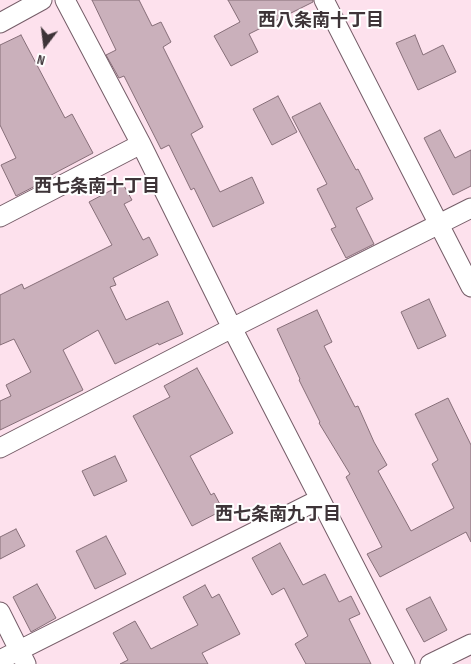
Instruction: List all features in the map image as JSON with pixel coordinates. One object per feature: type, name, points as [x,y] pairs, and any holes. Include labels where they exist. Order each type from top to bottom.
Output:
[{"type":"street","points":[[0,23],[42,0]]},
{"type":"street","points":[[65,0],[141,144],[232,328],[405,664]]},
{"type":"street","points":[[324,0],[471,287]]},
{"type":"street","points":[[0,217],[141,144]]},
{"type":"street","points":[[0,448],[232,328],[471,208]]},
{"type":"street","points":[[0,660],[23,657],[320,499]]},
{"type":"street","points":[[0,612],[23,657]]},
{"type":"street","points":[[430,664],[471,644]]},
{"type":"building","points":[[92,0],[139,0],[152,26],[161,22],[171,42],[163,47],[203,127],[191,134],[220,192],[252,177],[264,203],[213,227],[194,188],[191,190],[169,145],[161,149],[124,76],[119,78],[106,55],[116,50]]},
{"type":"building","points":[[228,0],[313,0],[313,2],[249,34],[258,52],[231,66],[214,36],[240,22]]},
{"type":"building","points":[[21,35],[65,118],[72,114],[93,153],[16,196],[1,165],[16,158],[0,125],[0,45]]},
{"type":"building","points":[[415,35],[423,55],[443,45],[456,72],[418,90],[396,43]]},
{"type":"building","points":[[278,96],[297,132],[272,145],[253,109]]},
{"type":"building","points":[[320,103],[373,199],[356,208],[374,244],[346,258],[331,229],[336,227],[317,189],[327,184],[292,117]]},
{"type":"building","points":[[440,130],[455,158],[471,150],[471,186],[453,195],[424,138]]},
{"type":"building","points":[[123,184],[132,200],[124,204],[143,240],[149,237],[158,255],[113,278],[116,285],[110,287],[126,320],[168,301],[183,334],[159,345],[158,343],[115,364],[98,330],[63,350],[83,390],[0,430],[0,401],[11,396],[6,385],[31,372],[14,339],[0,345],[0,295],[22,284],[24,289],[112,245],[89,202]]},
{"type":"building","points":[[429,299],[446,336],[418,349],[401,312]]},
{"type":"building","points":[[317,310],[332,342],[324,346],[355,407],[358,406],[374,442],[387,465],[378,471],[411,531],[454,508],[432,464],[438,460],[415,414],[448,398],[471,445],[471,542],[466,532],[380,577],[367,554],[382,547],[346,477],[350,474],[319,423],[277,329]]},
{"type":"building","points":[[197,368],[233,433],[190,456],[211,495],[214,493],[223,510],[192,526],[133,416],[170,397],[164,386]]},
{"type":"building","points":[[115,456],[127,481],[94,496],[82,471]]},
{"type":"building","points":[[16,529],[25,546],[0,559],[0,537]]},
{"type":"building","points":[[106,536],[126,574],[95,589],[76,551]]},
{"type":"building","points":[[280,543],[303,585],[325,574],[339,602],[351,596],[360,614],[349,619],[371,664],[306,664],[295,644],[308,636],[284,588],[272,595],[252,558]]},
{"type":"building","points":[[37,584],[56,618],[31,632],[13,597]]},
{"type":"building","points":[[205,585],[212,598],[219,594],[240,634],[202,653],[208,664],[120,664],[128,660],[113,633],[135,621],[151,649],[198,625],[183,597]]},
{"type":"building","points":[[430,597],[447,630],[424,642],[406,609]]},
{"type":"district","name":"西八条南十丁目","points":[[321,21]]},
{"type":"district","name":"西七条南十丁目","points":[[97,187]]},
{"type":"district","name":"西七条南九丁目","points":[[278,515]]}]
